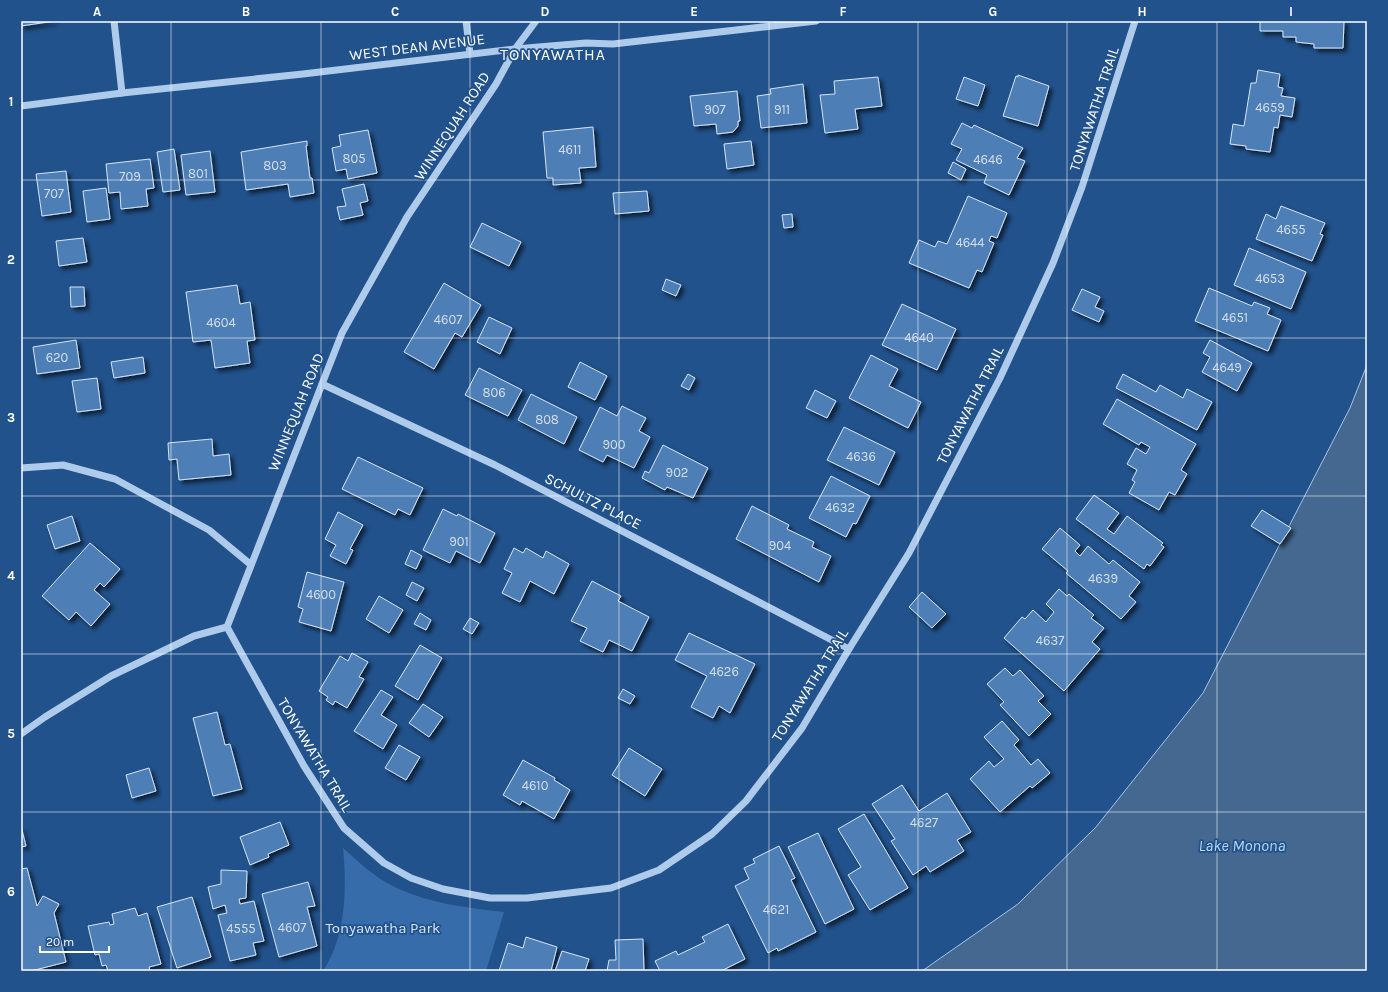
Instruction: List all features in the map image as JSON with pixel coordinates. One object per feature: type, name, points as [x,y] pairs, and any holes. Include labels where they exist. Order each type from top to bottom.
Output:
[{"type":"street","points":[[114,21],[122,93]]},
{"type":"street","points":[[466,21],[470,54]]},
{"type":"street","name":"WINNEQUAH ROAD","points":[[227,627],[250,564],[342,333],[372,277],[407,217],[496,84],[515,49],[536,21]]},
{"type":"street","name":"WEST DEAN AVENUE","points":[[21,106],[122,93],[303,74],[515,49],[586,43],[613,44],[816,21]]},
{"type":"street","name":"TONYAWATHA TRAIL","points":[[227,627],[304,766],[344,828],[384,863],[411,878],[443,889],[490,898],[527,898],[612,888],[659,870],[712,834],[746,801],[802,728],[909,553],[1000,378],[1053,263],[1082,187],[1135,21]]},
{"type":"street","name":"SCHULTZ PLACE","points":[[322,384],[495,465],[849,649]]},
{"type":"street","points":[[21,468],[64,465],[115,479],[208,530],[250,564]]},
{"type":"street","points":[[21,734],[45,717],[111,676],[194,636],[227,627]]},
{"type":"green space","name":"Tonyawatha Park","points":[[343,848],[368,870],[397,888],[436,902],[504,912],[486,971],[323,971],[331,958],[343,912],[345,879]]},
{"type":"water","name":"Lake Monona","points":[[1367,365],[1367,971],[922,971],[1018,904],[1096,827],[1203,693],[1350,408]]},
{"type":"building","points":[[21,21],[55,21],[21,26]]},
{"type":"building","points":[[1260,21],[1344,21],[1343,48],[1314,48],[1314,44],[1296,42],[1296,37],[1283,37],[1283,31],[1260,31]]},
{"type":"building","points":[[1258,70],[1280,74],[1278,87],[1283,88],[1281,96],[1295,98],[1292,117],[1280,115],[1278,128],[1274,127],[1270,152],[1246,149],[1246,146],[1230,144],[1233,124],[1244,126],[1251,83],[1256,83]]},
{"type":"building","points":[[1018,75],[1049,86],[1038,126],[1003,116],[1016,76],[1018,77]]},
{"type":"building","points":[[878,77],[882,106],[855,109],[858,129],[825,133],[820,95],[835,94],[834,81]]},
{"type":"building","points":[[964,77],[985,85],[978,106],[956,99]]},
{"type":"building","points":[[803,84],[807,123],[761,128],[757,96],[771,94],[770,89]]},
{"type":"building","points":[[737,91],[740,121],[738,121],[738,126],[733,132],[717,134],[716,124],[694,126],[690,96]]},
{"type":"building","points":[[962,123],[972,128],[974,125],[1023,148],[1017,158],[1025,161],[1009,195],[984,183],[987,175],[956,160],[962,149],[951,144]]},
{"type":"building","points":[[593,127],[596,167],[579,168],[581,183],[553,185],[553,178],[547,178],[543,132]]},
{"type":"building","points":[[368,130],[377,173],[348,179],[346,169],[336,171],[332,148],[341,146],[339,135]]},
{"type":"building","points":[[307,141],[306,146],[310,178],[312,178],[314,193],[290,197],[288,184],[246,190],[241,152]]},
{"type":"building","points":[[751,141],[754,165],[727,169],[724,144]]},
{"type":"building","points":[[174,149],[180,190],[163,192],[157,152]]},
{"type":"building","points":[[210,151],[215,192],[186,195],[181,155]]},
{"type":"building","points":[[150,159],[154,188],[146,189],[148,206],[121,209],[120,192],[109,193],[106,164]]},
{"type":"building","points":[[953,162],[966,169],[961,180],[948,173]]},
{"type":"building","points":[[66,171],[71,212],[42,216],[36,174]]},
{"type":"building","points":[[364,184],[368,201],[360,203],[363,215],[340,220],[337,207],[346,206],[342,189]]},
{"type":"building","points":[[106,188],[110,219],[87,222],[83,191]]},
{"type":"building","points":[[647,191],[649,211],[615,214],[613,193]]},
{"type":"building","points":[[968,196],[1007,213],[997,238],[991,236],[989,241],[994,243],[982,272],[977,270],[969,288],[909,263],[919,240],[935,247],[938,241],[947,244]]},
{"type":"building","points":[[1281,206],[1325,223],[1320,234],[1323,235],[1312,261],[1256,239],[1266,214],[1276,219]]},
{"type":"building","points":[[792,214],[793,227],[784,228],[782,215]]},
{"type":"building","points":[[482,223],[521,242],[509,266],[470,247]]},
{"type":"building","points":[[83,238],[87,262],[59,266],[56,241]]},
{"type":"building","points":[[1249,248],[1306,272],[1291,309],[1234,285]]},
{"type":"building","points":[[666,279],[681,285],[676,296],[662,290]]},
{"type":"building","points":[[444,283],[481,305],[462,337],[455,333],[434,369],[404,352]]},
{"type":"building","points":[[237,285],[240,304],[250,302],[255,340],[247,341],[250,363],[215,368],[211,340],[193,342],[186,292]]},
{"type":"building","points":[[70,287],[84,287],[85,306],[71,307]]},
{"type":"building","points":[[1209,288],[1252,306],[1254,302],[1270,308],[1267,314],[1281,320],[1268,351],[1195,321]]},
{"type":"building","points":[[1082,289],[1100,297],[1095,307],[1104,311],[1099,322],[1072,310]]},
{"type":"building","points":[[902,304],[956,329],[937,370],[882,345]]},
{"type":"building","points":[[489,317],[512,328],[500,354],[477,342]]},
{"type":"building","points":[[76,340],[80,368],[37,374],[33,347]]},
{"type":"building","points":[[1210,340],[1252,363],[1237,391],[1202,372],[1210,357],[1203,353]]},
{"type":"building","points":[[871,355],[898,369],[889,386],[921,402],[908,428],[849,398]]},
{"type":"building","points":[[143,357],[145,373],[114,378],[111,362]]},
{"type":"building","points":[[580,362],[607,376],[595,400],[568,387]]},
{"type":"building","points":[[479,368],[522,390],[508,416],[465,395]]},
{"type":"building","points":[[688,374],[695,378],[689,390],[681,386]]},
{"type":"building","points":[[1123,374],[1156,392],[1160,385],[1183,398],[1187,389],[1212,402],[1197,430],[1116,388]]},
{"type":"building","points":[[97,378],[101,409],[77,412],[72,381]]},
{"type":"building","points":[[815,390],[836,401],[827,418],[806,408]]},
{"type":"building","points":[[531,394],[577,417],[564,444],[518,420]]},
{"type":"building","points":[[1117,399],[1196,444],[1181,470],[1187,474],[1175,495],[1169,492],[1159,510],[1129,493],[1135,482],[1132,480],[1137,470],[1127,464],[1136,448],[1146,454],[1150,447],[1141,442],[1139,445],[1103,424]]},
{"type":"building","points":[[622,406],[646,418],[639,431],[650,437],[634,468],[607,455],[603,462],[579,450],[600,407],[617,416]]},
{"type":"building","points":[[844,427],[895,452],[879,485],[827,460]]},
{"type":"building","points":[[212,439],[213,456],[229,454],[231,475],[179,480],[177,459],[169,460],[168,443]]},
{"type":"building","points":[[663,445],[708,468],[693,498],[667,487],[665,490],[642,478],[645,471],[649,473]]},
{"type":"building","points":[[358,457],[423,488],[410,515],[398,509],[395,515],[342,489]]},
{"type":"building","points":[[831,476],[870,496],[856,524],[853,523],[846,537],[809,518]]},
{"type":"building","points":[[1094,495],[1119,513],[1107,529],[1114,534],[1127,516],[1163,543],[1161,545],[1164,547],[1150,566],[1147,564],[1144,569],[1076,519]]},
{"type":"building","points":[[752,506],[789,525],[787,529],[814,542],[812,547],[831,556],[819,582],[736,539]]},
{"type":"building","points":[[443,509],[457,516],[458,514],[495,533],[480,563],[456,551],[450,563],[423,550]]},
{"type":"building","points":[[1262,510],[1291,528],[1280,544],[1251,526]]},
{"type":"building","points":[[338,512],[363,525],[350,549],[353,550],[346,564],[330,556],[336,545],[325,539]]},
{"type":"building","points":[[72,516],[80,541],[55,549],[47,525]]},
{"type":"building","points":[[1060,528],[1080,545],[1075,551],[1080,556],[1088,546],[1109,564],[1113,560],[1140,582],[1129,596],[1136,602],[1121,619],[1066,573],[1068,571],[1042,549]]},
{"type":"building","points":[[90,543],[120,569],[104,587],[100,583],[94,590],[110,604],[91,626],[76,612],[69,620],[42,596]]},
{"type":"building","points":[[514,548],[523,553],[526,548],[543,558],[546,551],[569,564],[554,594],[530,581],[520,602],[502,593],[512,573],[504,569]]},
{"type":"building","points":[[411,550],[422,556],[416,569],[405,564]]},
{"type":"building","points":[[307,572],[344,582],[331,631],[299,622],[303,609],[298,607]]},
{"type":"building","points":[[592,581],[621,596],[618,601],[649,617],[632,651],[609,640],[603,652],[580,641],[587,628],[571,621]]},
{"type":"building","points":[[412,582],[424,588],[417,601],[406,595]]},
{"type":"building","points":[[1059,589],[1067,596],[1069,594],[1094,615],[1091,618],[1104,628],[1092,642],[1100,649],[1064,691],[1004,638],[1022,617],[1025,619],[1033,610],[1046,622],[1054,612],[1046,604]]},
{"type":"building","points":[[922,592],[946,614],[932,628],[909,607]]},
{"type":"building","points":[[379,596],[403,610],[389,633],[366,619]]},
{"type":"building","points":[[420,613],[431,620],[426,630],[414,624]]},
{"type":"building","points":[[470,618],[479,623],[472,634],[463,629]]},
{"type":"building","points":[[689,633],[755,664],[730,713],[719,706],[713,718],[691,707],[707,676],[675,660]]},
{"type":"building","points":[[420,645],[442,658],[418,700],[395,686]]},
{"type":"building","points":[[352,653],[368,662],[359,677],[364,679],[347,708],[335,701],[333,705],[326,700],[328,697],[319,691],[340,656],[348,661]]},
{"type":"building","points":[[1005,668],[1013,676],[1020,670],[1044,696],[1038,701],[1051,714],[1029,736],[1000,705],[1004,702],[987,684]]},
{"type":"building","points":[[623,689],[635,696],[630,704],[618,698]]},
{"type":"building","points":[[381,690],[393,697],[381,715],[397,725],[383,749],[354,731]]},
{"type":"building","points":[[423,704],[443,717],[429,737],[409,723]]},
{"type":"building","points":[[217,712],[225,745],[230,744],[242,789],[213,796],[193,718]]},
{"type":"building","points":[[1002,721],[1019,740],[1014,745],[1031,765],[1038,759],[1050,773],[1032,788],[1030,786],[1000,812],[970,779],[989,761],[994,767],[1004,759],[984,737]]},
{"type":"building","points":[[399,745],[420,757],[406,780],[385,768]]},
{"type":"building","points":[[629,748],[662,769],[645,796],[612,775]]},
{"type":"building","points":[[523,760],[555,778],[554,780],[570,790],[554,819],[522,801],[520,805],[503,795]]},
{"type":"building","points":[[149,768],[156,791],[132,798],[126,775]]},
{"type":"building","points":[[902,785],[919,811],[947,793],[971,832],[957,840],[964,851],[930,872],[926,866],[913,875],[891,841],[895,839],[872,804]]},
{"type":"building","points":[[864,814],[908,888],[870,910],[848,875],[861,867],[838,829]]},
{"type":"building","points":[[280,822],[289,845],[268,854],[269,857],[250,865],[240,837]]},
{"type":"building","points":[[21,826],[26,846],[21,847]]},
{"type":"building","points":[[818,833],[854,909],[825,924],[788,847]]},
{"type":"building","points":[[779,846],[795,878],[791,880],[816,932],[778,951],[777,948],[768,953],[735,886],[749,879],[744,868],[755,863],[753,859]]},
{"type":"building","points":[[27,868],[37,906],[43,896],[59,904],[54,913],[66,962],[31,971],[21,971],[21,869]]},
{"type":"building","points":[[221,870],[247,871],[246,898],[239,899],[240,904],[254,901],[264,941],[253,943],[256,955],[230,961],[218,915],[227,913],[225,905],[213,909],[208,887],[221,884]]},
{"type":"building","points":[[308,882],[315,906],[307,907],[317,946],[279,957],[262,894]]},
{"type":"building","points":[[192,897],[211,957],[177,968],[157,907]]},
{"type":"building","points":[[135,908],[138,916],[147,913],[161,964],[149,967],[150,971],[108,971],[106,965],[102,966],[99,954],[95,955],[88,926],[109,922],[110,925],[114,924],[112,914]]},
{"type":"building","points":[[728,924],[745,959],[721,971],[660,971],[655,961],[676,951],[678,955],[705,942],[702,937]]},
{"type":"building","points":[[526,937],[557,947],[551,971],[499,971],[508,943],[523,948]]},
{"type":"building","points":[[643,939],[644,971],[607,971],[609,960],[616,960],[615,940]]},
{"type":"building","points":[[562,951],[589,959],[585,971],[555,971]]},
{"type":"district","name":"TONYAWATHA","points":[[553,54]]}]
